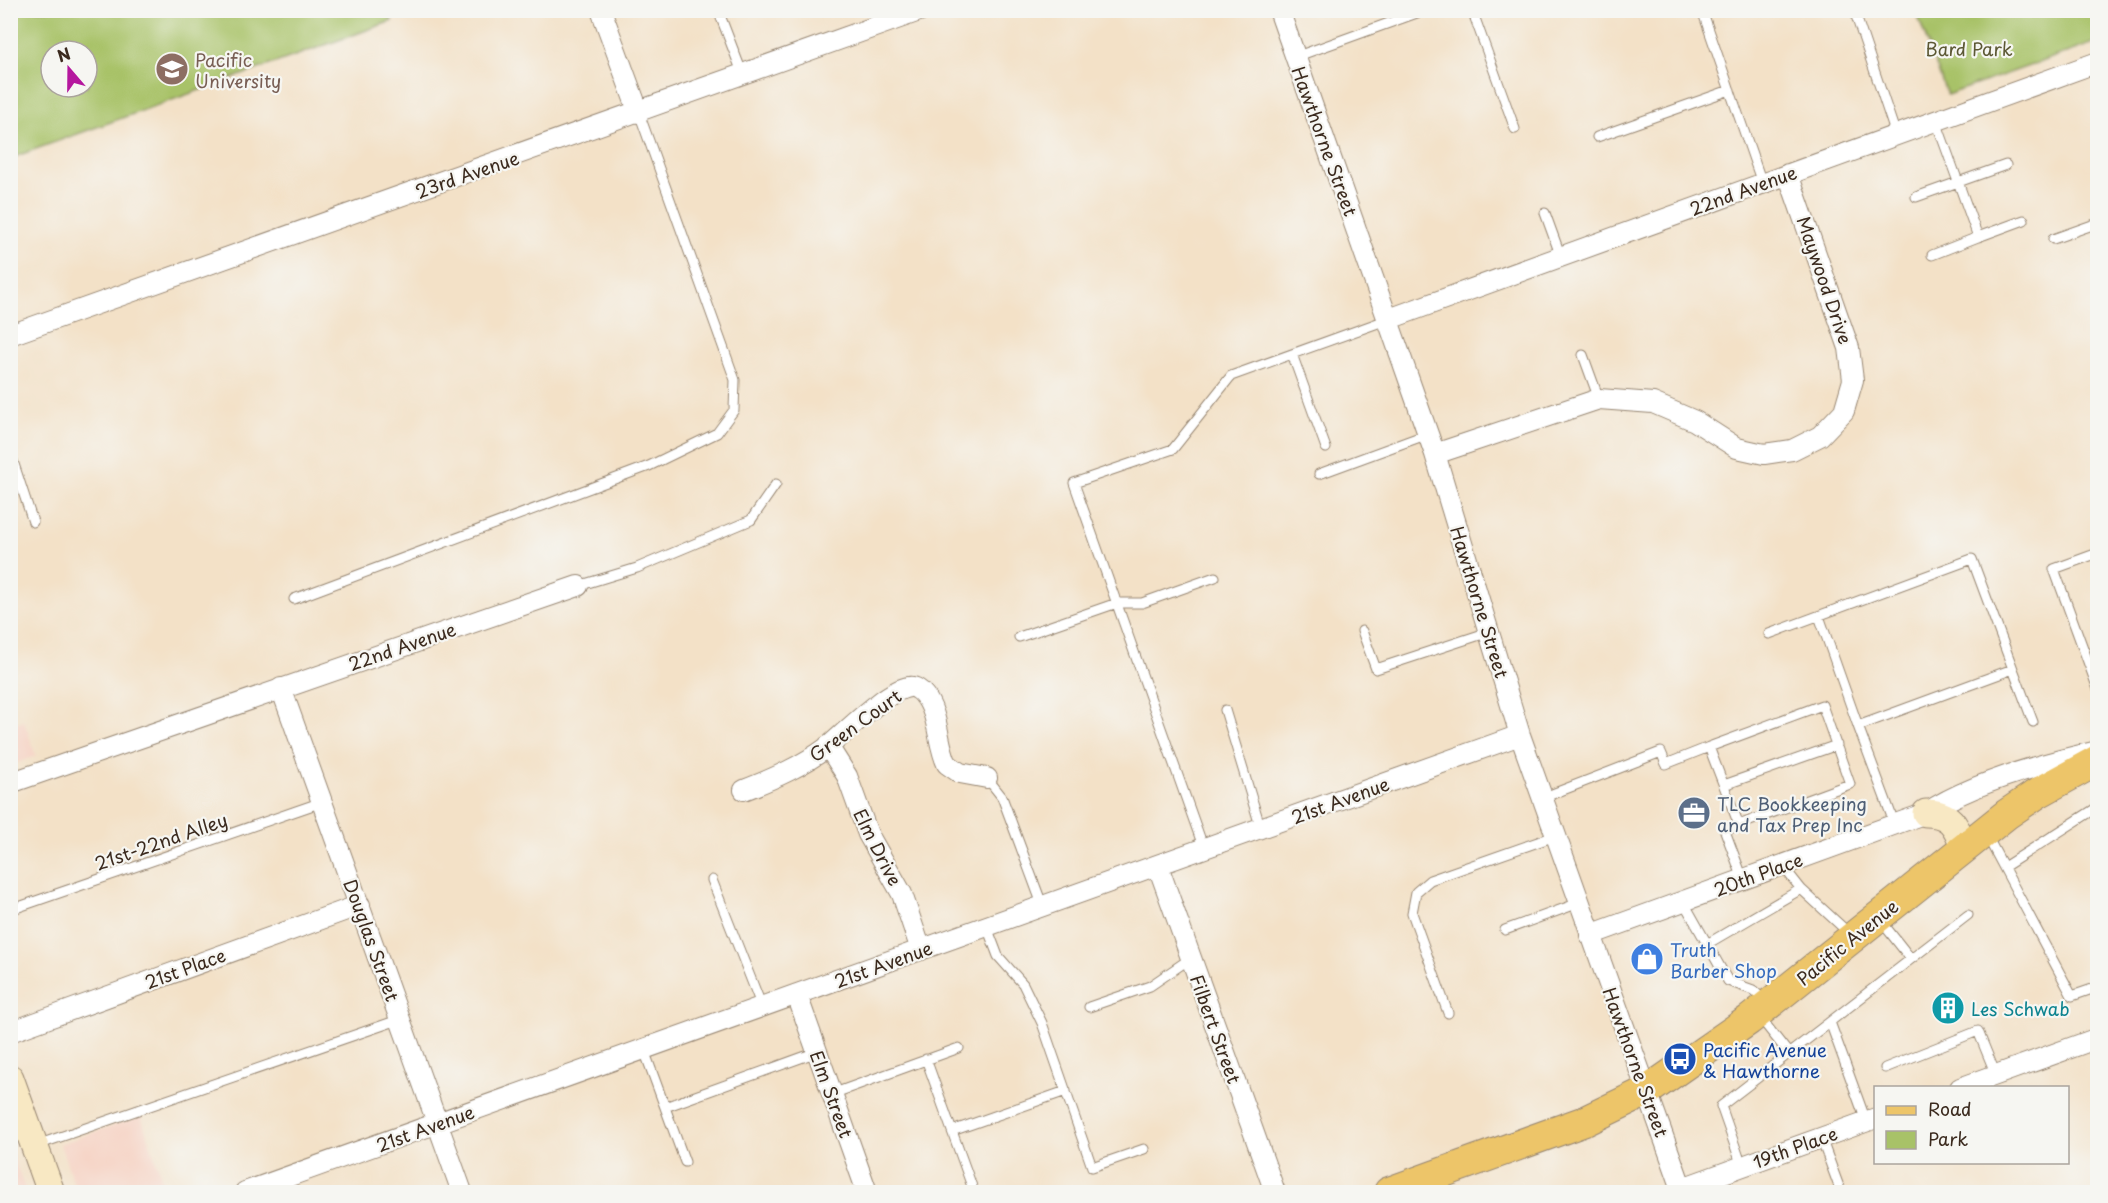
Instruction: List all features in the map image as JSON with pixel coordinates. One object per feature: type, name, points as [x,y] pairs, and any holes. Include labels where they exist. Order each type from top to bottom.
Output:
[{"type":"main road","name":"Pacific Avenue","points":[[1389,1192],[1586,1121],[1647,1091],[1763,1009],[1975,839],[2038,793],[2097,760]]},
{"type":"street","points":[[601,10],[639,113]]},
{"type":"street","name":"23rd Avenue","points":[[10,335],[639,113],[922,10]]},
{"type":"street","name":"Hawthorne Street","points":[[1279,10],[1435,454],[1520,735],[1682,1190]]},
{"type":"street","name":"22nd Avenue","points":[[1389,319],[2097,62]]},
{"type":"street","name":"Maywood Drive","points":[[1435,454],[1599,399],[1653,403],[1695,421],[1737,448],[1764,454],[1792,450],[1820,435],[1844,411],[1853,380],[1849,348],[1788,174]]},
{"type":"street","name":"22nd Avenue","points":[[10,783],[578,586]]},
{"type":"street","name":"Green Court","points":[[744,790],[788,773],[828,746],[893,694],[908,686],[915,687],[925,695],[947,764],[960,772],[987,778]]},
{"type":"street","name":"Douglas Street","points":[[281,688],[462,1192]]},
{"type":"street","name":"21st Avenue","points":[[245,1192],[1520,735]]},
{"type":"street","name":"Elm Drive","points":[[828,746],[847,776],[868,834],[902,894],[921,950]]},
{"type":"street","name":"20th Place","points":[[1590,935],[1895,825],[1926,813],[1944,801],[1973,790],[2058,760],[2097,751]]},
{"type":"street","points":[[1926,813],[1939,813],[1975,839]]},
{"type":"street","name":"Filbert Street","points":[[1158,866],[1275,1192]]},
{"type":"street","name":"21st Place","points":[[10,1032],[360,905]]},
{"type":"street","name":"Elm Street","points":[[797,995],[867,1192]]},
{"type":"street","points":[[1966,1086],[2097,1038]]},
{"type":"street","points":[[10,1078],[51,1192]]},
{"type":"street","name":"19th Place","points":[[1682,1190],[1871,1120]]},
{"type":"lane","points":[[718,10],[743,75]]},
{"type":"lane","points":[[1295,57],[1425,10]]},
{"type":"lane","points":[[1472,10],[1515,129]]},
{"type":"lane","points":[[1702,10],[1762,183]]},
{"type":"lane","points":[[1854,10],[1896,135]]},
{"type":"lane","points":[[1597,137],[1730,90]]},
{"type":"lane","points":[[294,599],[649,466],[717,433],[734,410],[735,380],[639,113]]},
{"type":"lane","points":[[1936,121],[1978,237]]},
{"type":"lane","points":[[1916,197],[2006,165]]},
{"type":"lane","points":[[1545,213],[1561,257]]},
{"type":"lane","points":[[1932,255],[2024,220]]},
{"type":"lane","points":[[2053,239],[2097,223]]},
{"type":"lane","points":[[1204,849],[1074,483],[1173,449],[1231,376],[1389,319]]},
{"type":"lane","points":[[1292,354],[1326,448]]},
{"type":"lane","points":[[1583,355],[1599,399]]},
{"type":"lane","points":[[1318,474],[1428,434]]},
{"type":"lane","points":[[10,452],[33,522]]},
{"type":"lane","name":"22nd Avenue","points":[[578,586],[637,568],[751,520],[776,484]]},
{"type":"lane","points":[[2097,553],[2054,569],[2093,661],[2097,689]]},
{"type":"lane","points":[[1768,634],[1972,559],[2033,722]]},
{"type":"lane","points":[[1019,637],[1117,603],[1142,603],[1215,577]]},
{"type":"lane","points":[[1819,616],[1895,825]]},
{"type":"lane","points":[[1362,631],[1376,669],[1489,632]]},
{"type":"lane","points":[[1858,726],[2013,669]]},
{"type":"lane","points":[[1542,798],[1661,752],[1666,764],[1822,705],[1850,784],[1725,831],[1743,879]]},
{"type":"lane","points":[[1225,710],[1261,829]]},
{"type":"lane","points":[[1724,785],[1837,744]]},
{"type":"lane","points":[[1709,747],[1739,825]]},
{"type":"lane","points":[[987,778],[1002,797],[1043,907]]},
{"type":"lane","name":"21st-22nd Alley","points":[[10,910],[322,802]]},
{"type":"lane","points":[[2004,867],[2097,807]]},
{"type":"lane","points":[[1448,1013],[1412,913],[1416,892],[1430,880],[1555,836]]},
{"type":"lane","points":[[1975,839],[2004,867],[2072,996],[2097,987]]},
{"type":"lane","points":[[1782,866],[1801,889],[1852,937]]},
{"type":"lane","points":[[712,880],[762,1007]]},
{"type":"lane","points":[[1707,944],[1801,889]]},
{"type":"lane","points":[[1683,901],[1728,981],[1754,990],[1789,1054]]},
{"type":"lane","points":[[1505,930],[1579,903]]},
{"type":"lane","points":[[1742,1166],[1721,1106],[1968,915]]},
{"type":"lane","points":[[1878,917],[1911,959]]},
{"type":"lane","points":[[987,927],[998,956],[1023,984],[1032,1000],[1092,1167],[1144,1149]]},
{"type":"lane","points":[[1089,1007],[1150,986],[1191,958]]},
{"type":"lane","points":[[34,1146],[401,1019]]},
{"type":"lane","points":[[1830,1022],[1871,1120]]},
{"type":"lane","points":[[1885,1068],[1978,1031],[1996,1075]]},
{"type":"lane","points":[[832,1094],[959,1047]]},
{"type":"lane","points":[[644,1050],[685,1162]]},
{"type":"lane","points":[[665,1107],[817,1052]]},
{"type":"lane","points":[[926,1059],[974,1192]]},
{"type":"lane","points":[[952,1131],[1066,1091]]},
{"type":"lane","points":[[1821,1138],[1841,1192]]},
{"type":"shaded area","points":[[24,721],[36,756],[11,765],[11,726]]},
{"type":"shaded area","points":[[141,1116],[166,1192],[77,1192],[60,1144]]},
{"type":"shaded area","points":[[11,1151],[26,1192],[11,1192]]},
{"type":"green space","name":"Pacific University","points":[[11,10],[388,10],[392,21],[11,158]]},
{"type":"green space","name":"Bard Park","points":[[1916,11],[2097,11],[2097,42],[1947,95]]},
{"type":"place","name":"Pacific University","points":[[172,69]]},
{"type":"place","name":"TLC Bookkeeping and Tax Prep Inc","points":[[1694,813]]},
{"type":"place","name":"Truth Barber Shop","points":[[1647,959]]},
{"type":"place","name":"Les Schwab","points":[[1948,1008]]},
{"type":"place","name":"Pacific Avenue & Hawthorne","points":[[1680,1059]]}]
